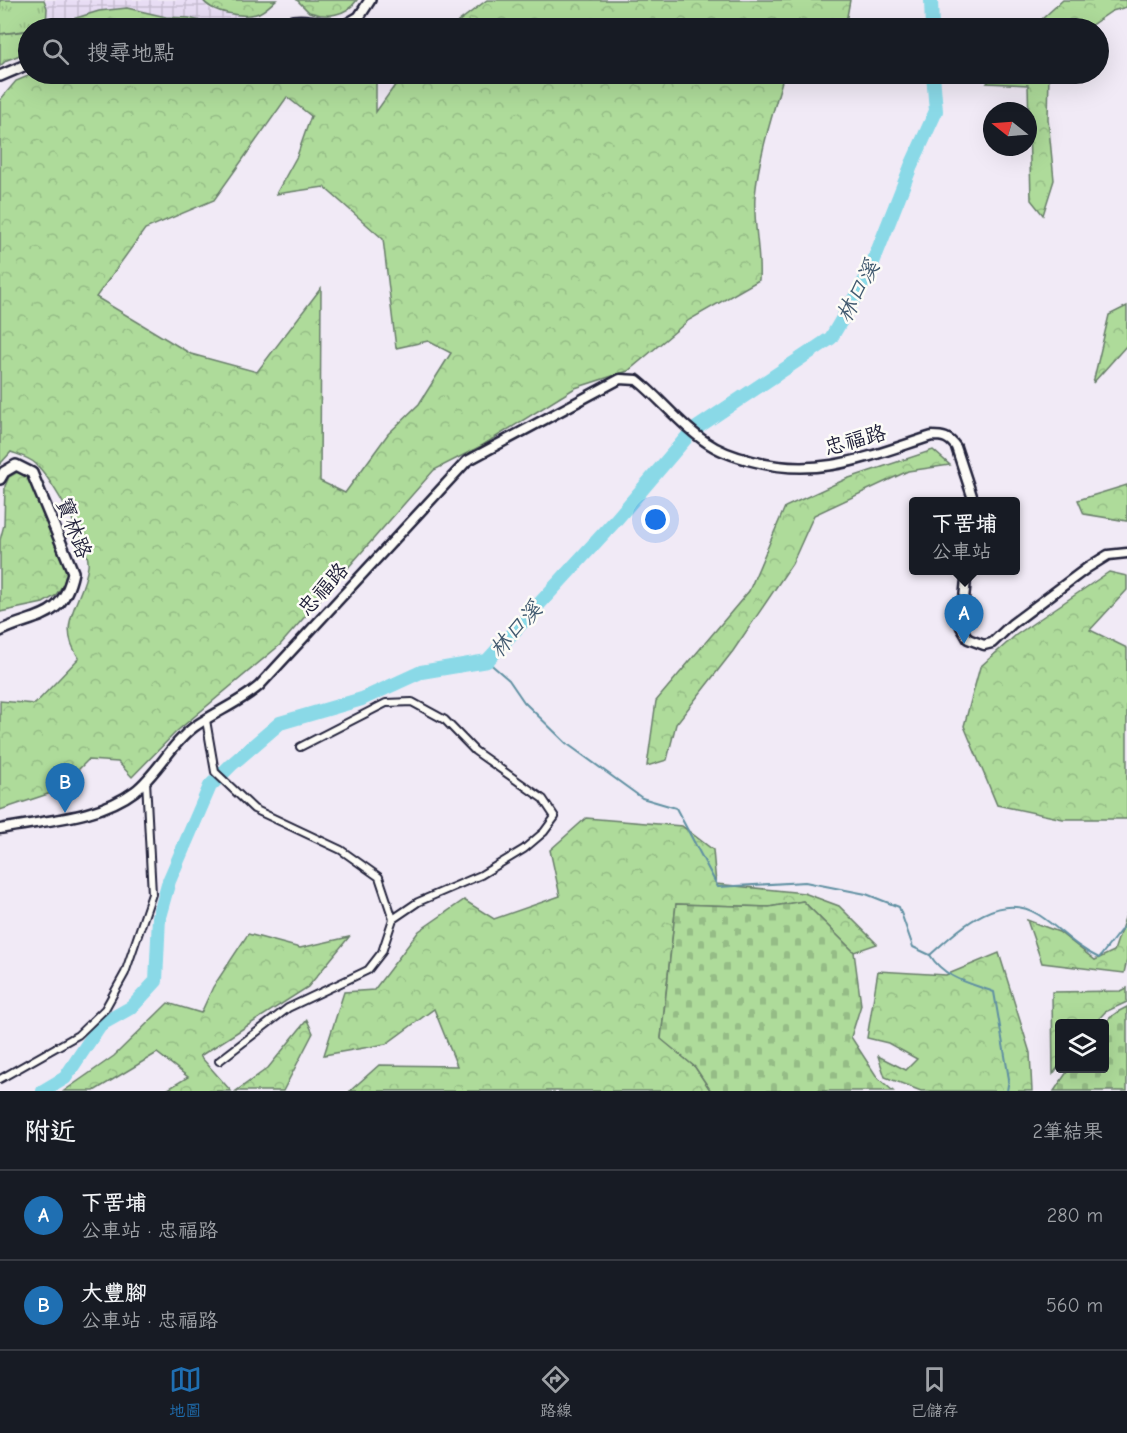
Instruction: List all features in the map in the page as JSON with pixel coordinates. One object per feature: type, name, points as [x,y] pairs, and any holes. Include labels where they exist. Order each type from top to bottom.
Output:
[{"type":"main road","points":[[358,18],[370,0]]},
{"type":"main road","points":[[0,76],[18,68]]},
{"type":"main road","name":"寶林路","points":[[0,479],[4,472],[16,465],[32,473],[73,572],[70,585],[46,616],[14,624],[0,631]]},
{"type":"street","name":"忠福路","points":[[0,830],[78,816],[124,798],[146,780],[174,744],[206,720],[243,700],[259,686],[467,461],[620,379],[637,380],[663,407],[705,442],[725,453],[774,467],[818,468],[857,461],[932,436],[943,436],[951,440],[956,447],[973,497]]},
{"type":"street","points":[[966,575],[961,627],[968,639],[984,645],[992,643],[1012,624],[1093,564],[1108,555],[1127,553]]},
{"type":"street","points":[[300,747],[386,703],[412,702],[445,720],[474,751],[543,800],[555,817],[544,832],[524,849],[481,875],[418,902],[393,919]]},
{"type":"street","points":[[206,720],[215,772],[254,809],[341,850],[379,877],[393,919],[382,952],[368,970],[288,1008],[219,1061]]},
{"type":"street","points":[[0,1079],[78,1035],[105,1010],[125,973],[152,894],[146,780]]},
{"type":"shaded area","points":[[44,0],[203,0],[207,7],[217,12],[254,15],[256,18],[166,17],[127,8],[99,11],[77,18],[46,18],[47,8]]},
{"type":"green space","points":[[0,0],[44,0],[47,8],[46,18],[18,18],[18,32],[0,34]]},
{"type":"green space","points":[[203,0],[276,0],[259,13],[243,15],[219,11]]},
{"type":"green space","points":[[297,0],[357,0],[342,12],[323,15],[309,12]]},
{"type":"green space","points":[[487,0],[850,0],[847,18],[463,18]]},
{"type":"green space","points":[[1063,0],[1127,0],[1127,7],[1112,11],[1102,18],[1043,18]]},
{"type":"green space","points":[[127,8],[166,17],[189,18],[76,18],[99,11]]},
{"type":"green space","points":[[18,32],[18,56],[0,66],[0,34]]},
{"type":"green space","points":[[18,80],[18,84],[376,84],[376,112],[396,84],[781,84],[763,149],[755,196],[759,280],[689,320],[628,371],[575,388],[483,445],[434,470],[280,645],[177,731],[132,777],[118,762],[88,760],[57,791],[0,810],[0,701],[35,704],[79,658],[69,633],[70,622],[88,566],[87,556],[77,529],[43,472],[28,458],[11,452],[0,464],[0,100]],"holes":[[[287,97],[311,116],[297,156],[276,194],[324,187],[383,239],[396,348],[428,341],[451,353],[419,404],[388,434],[345,493],[320,481],[321,288],[257,372],[191,354],[96,297],[145,229],[214,200]]]},
{"type":"green space","points":[[1008,84],[1049,84],[1048,119],[1054,180],[1043,215],[1031,200],[1030,156],[1037,156],[1037,102],[1028,102],[1028,85]]},
{"type":"green space","points":[[1127,306],[1127,345],[1093,383],[1109,315]]},
{"type":"green space","points":[[933,450],[950,465],[908,471],[814,515],[792,564],[733,651],[676,724],[667,760],[647,766],[656,701],[749,591],[785,507],[846,479]]},
{"type":"green space","points":[[21,470],[30,474],[69,567],[63,585],[55,596],[43,603],[0,612],[0,540],[4,525],[5,486],[9,477]]},
{"type":"green space","points":[[1127,485],[1127,521],[1084,514],[1078,500]]},
{"type":"green space","points":[[1109,572],[1127,576],[1127,590],[1090,630],[1127,648],[1127,819],[1063,819],[997,805],[964,726],[980,667],[1016,635]]},
{"type":"green space","points":[[586,818],[682,826],[713,850],[716,884],[804,893],[839,906],[877,944],[854,952],[803,901],[769,907],[676,904],[661,1038],[695,1067],[711,1091],[350,1091],[379,1065],[457,1066],[434,1009],[386,1044],[324,1055],[344,992],[374,990],[419,931],[464,900],[494,919],[560,896],[550,850]]},
{"type":"green space","points":[[803,901],[854,952],[861,1005],[851,1037],[877,1077],[893,1091],[711,1091],[695,1067],[661,1039],[676,904],[769,907]]},
{"type":"green space","points":[[1127,912],[1127,960],[1124,973],[1042,963],[1027,920],[1059,932],[1095,960],[1114,951]]},
{"type":"green space","points":[[248,934],[300,948],[349,937],[308,987],[200,1056],[231,1091],[165,1091],[188,1077],[157,1053],[94,1091],[64,1091],[114,1056],[168,1003],[201,1013],[213,987]]},
{"type":"green space","points":[[999,953],[1030,1053],[1032,1091],[921,1091],[885,1077],[878,1056],[906,1070],[917,1059],[888,1043],[867,1038],[878,971],[946,975]]},
{"type":"green space","points":[[1127,988],[1127,1002],[1105,1012],[1099,1019],[1055,1019],[1055,1071],[1053,1074],[1052,992],[1121,991]]},
{"type":"green space","points":[[1127,1007],[1127,1091],[1054,1091],[1066,1073],[1109,1073],[1108,1019]]},
{"type":"green space","points":[[307,1020],[313,1033],[283,1091],[236,1091],[268,1068]]},
{"type":"waterway","name":"林口溪","points":[[931,0],[932,18]]},
{"type":"waterway","name":"林口溪","points":[[43,1091],[65,1078],[100,1025],[132,1007],[156,981],[159,917],[169,881],[210,786],[231,765],[280,723],[362,699],[421,672],[487,661],[616,520],[692,431],[831,338],[868,275],[911,166],[936,111],[934,84]]},
{"type":"waterway","points":[[487,661],[509,680],[524,702],[566,743],[642,798],[676,808],[718,887],[805,882],[866,894],[899,907],[913,947],[930,955],[980,916],[1009,907],[1024,908],[1039,915],[1081,948],[1099,958],[1127,922]]},
{"type":"waterway","points":[[930,955],[942,969],[950,974],[994,992],[1009,1079],[1007,1091]]},
{"type":"place","name":"下罟埔","points":[[964,644]]},
{"type":"place","name":"大豐腳","points":[[65,813]]}]
